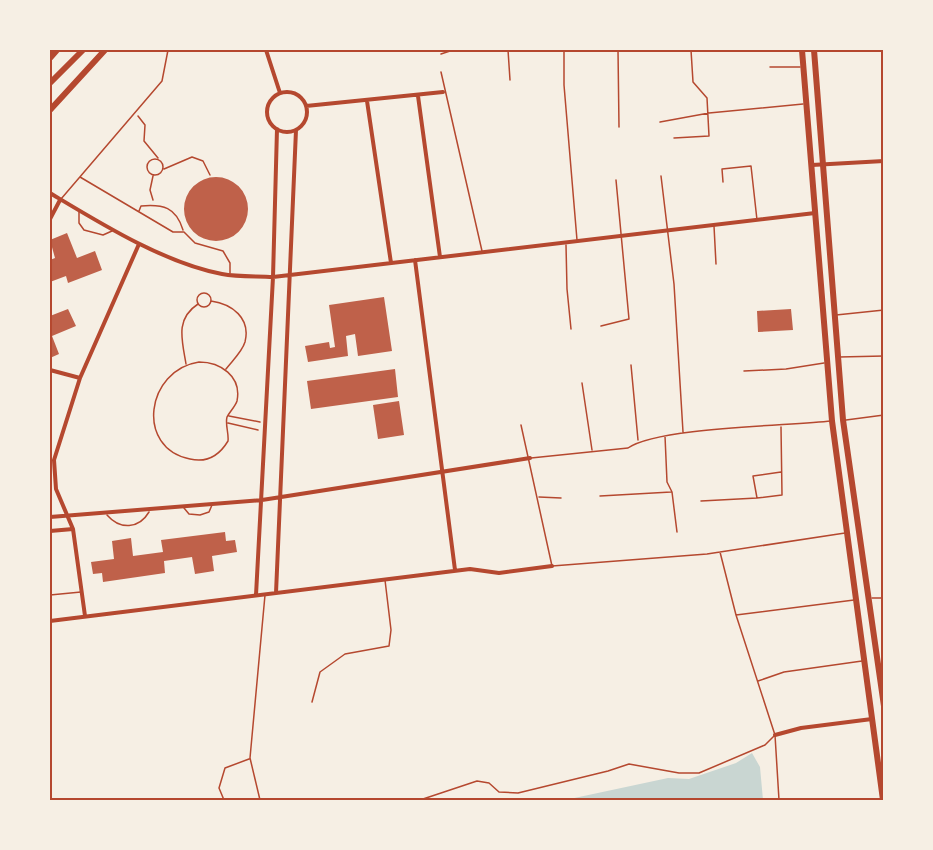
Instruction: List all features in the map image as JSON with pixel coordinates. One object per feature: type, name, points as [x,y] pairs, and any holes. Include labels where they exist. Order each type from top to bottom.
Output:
[{"type":"main road","points":[[50,58],[57,50]]},
{"type":"main road","points":[[50,83],[83,50]]},
{"type":"main road","points":[[50,110],[105,50]]},
{"type":"main road","points":[[802,50],[832,421],[845,533],[874,719],[883,801]]},
{"type":"main road","points":[[814,50],[843,420],[871,619],[880,657],[884,706]]},
{"type":"main road","points":[[832,421],[843,420]]},
{"type":"main road","points":[[858,621],[871,619]]},
{"type":"street","points":[[266,50],[280,93]]},
{"type":"street","points":[[306,106],[443,92]]},
{"type":"street","points":[[280,93],[294,93],[302,98],[306,106],[305,120],[296,130],[287,132],[277,129],[270,122],[267,113],[272,99],[280,93]]},
{"type":"street","points":[[418,96],[440,257]]},
{"type":"street","points":[[367,101],[391,263]]},
{"type":"street","points":[[256,595],[273,277],[277,129]]},
{"type":"street","points":[[276,593],[296,130]]},
{"type":"street","points":[[812,165],[884,161]]},
{"type":"street","points":[[50,194],[139,244],[199,267],[230,275],[273,277],[816,213]]},
{"type":"street","points":[[50,219],[60,200]]},
{"type":"street","points":[[85,616],[73,529],[56,489],[54,460],[80,378],[139,244]]},
{"type":"street","points":[[415,260],[455,570]]},
{"type":"street","points":[[50,370],[80,378]]},
{"type":"street","points":[[50,517],[69,518],[262,500],[281,495],[443,473],[530,458]]},
{"type":"street","points":[[50,531],[73,529]]},
{"type":"street","points":[[50,621],[455,570],[470,569],[500,573],[552,566]]},
{"type":"street","points":[[775,735],[801,728],[874,719]]},
{"type":"lane","points":[[60,200],[162,81],[168,50]]},
{"type":"lane","points":[[441,54],[453,50]]},
{"type":"lane","points":[[508,50],[510,80]]},
{"type":"lane","points":[[564,50],[564,85],[577,240]]},
{"type":"lane","points":[[618,50],[619,127]]},
{"type":"lane","points":[[674,138],[709,136],[707,98],[693,82],[691,50]]},
{"type":"lane","points":[[770,67],[804,67]]},
{"type":"lane","points":[[441,72],[443,92],[448,100],[482,251]]},
{"type":"lane","points":[[660,122],[709,113],[807,103]]},
{"type":"lane","points":[[723,182],[722,169],[751,166],[758,221]]},
{"type":"lane","points":[[661,176],[674,284],[683,433]]},
{"type":"lane","points":[[80,177],[173,232],[184,232]]},
{"type":"lane","points":[[601,326],[629,319],[623,235],[616,180]]},
{"type":"lane","points":[[139,212],[141,206],[156,205],[167,208],[179,216],[184,232],[195,243],[227,254],[230,275]]},
{"type":"lane","points":[[79,211],[79,223],[84,230],[103,235],[114,230]]},
{"type":"lane","points":[[714,225],[716,264]]},
{"type":"lane","points":[[566,241],[571,329]]},
{"type":"lane","points":[[836,315],[884,310]]},
{"type":"lane","points":[[838,357],[884,356]]},
{"type":"lane","points":[[744,371],[786,369],[827,362]]},
{"type":"lane","points":[[631,365],[638,441]]},
{"type":"lane","points":[[582,383],[592,451]]},
{"type":"lane","points":[[843,420],[884,415]]},
{"type":"lane","points":[[530,458],[628,448],[638,441],[665,435],[832,421]]},
{"type":"lane","points":[[521,425],[552,566],[720,552],[845,533]]},
{"type":"lane","points":[[701,501],[782,495],[781,426]]},
{"type":"lane","points":[[665,435],[667,483],[672,492],[677,532]]},
{"type":"lane","points":[[757,498],[753,476],[781,472]]},
{"type":"lane","points":[[600,496],[672,492]]},
{"type":"lane","points":[[538,497],[561,498]]},
{"type":"lane","points":[[183,507],[189,514],[200,515],[209,512],[212,504]]},
{"type":"lane","points":[[106,514],[114,523],[129,526],[143,521],[150,510]]},
{"type":"lane","points":[[720,552],[736,615],[775,735],[779,801]]},
{"type":"lane","points":[[312,702],[320,672],[328,666],[345,654],[389,646],[391,630],[385,579]]},
{"type":"lane","points":[[50,595],[82,592]]},
{"type":"lane","points":[[260,801],[250,758],[265,594]]},
{"type":"lane","points":[[868,598],[884,598]]},
{"type":"lane","points":[[736,615],[855,600]]},
{"type":"lane","points":[[757,681],[784,672],[864,660]]},
{"type":"lane","points":[[420,801],[477,781],[489,783],[499,792],[518,793],[629,764],[679,773],[699,773],[765,745],[775,735]]},
{"type":"lane","points":[[224,801],[219,788],[225,768],[250,758]]},
{"type":"path","points":[[135,113],[145,125],[144,141],[162,162],[164,168]]},
{"type":"path","points":[[158,158],[150,160],[147,165],[147,170],[153,175],[192,157],[203,161],[210,175]]},
{"type":"path","points":[[153,175],[150,190],[156,205]]},
{"type":"path","points":[[198,304],[198,296],[204,293],[210,296],[211,301]]},
{"type":"path","points":[[198,304],[205,307],[211,301]]},
{"type":"path","points":[[211,301],[227,304],[237,310],[245,327],[244,343],[226,369]]},
{"type":"path","points":[[187,364],[181,325],[187,313],[198,304]]},
{"type":"path","points":[[209,362],[226,369],[236,385],[237,393],[237,400],[227,423],[228,441],[215,457],[200,461],[173,453],[165,447],[155,426],[158,390],[166,378],[187,364],[209,362]]},
{"type":"path","points":[[229,416],[266,423]]},
{"type":"path","points":[[227,423],[266,432]]},
{"type":"shaded area","points":[[752,753],[760,767],[763,800],[565,800],[668,778],[689,779],[736,763]]},
{"type":"building","points":[[216,177],[234,183],[242,191],[248,209],[242,227],[234,235],[216,241],[198,235],[190,227],[184,209],[190,191],[198,183]]},
{"type":"building","points":[[67,233],[77,258],[95,251],[102,270],[68,283],[66,276],[50,282],[50,260],[55,258],[50,240]]},
{"type":"building","points":[[384,297],[392,351],[358,356],[355,334],[346,336],[348,356],[308,362],[305,346],[329,342],[330,348],[335,347],[329,305]]},
{"type":"building","points":[[68,309],[76,326],[52,336],[59,354],[50,358],[50,316]]},
{"type":"building","points":[[791,309],[793,330],[758,332],[757,311]]},
{"type":"building","points":[[395,369],[398,397],[311,409],[307,381]]},
{"type":"building","points":[[399,401],[404,435],[378,439],[373,405]]},
{"type":"building","points":[[225,532],[226,541],[235,540],[237,552],[212,556],[214,571],[195,574],[192,557],[164,561],[165,573],[103,582],[102,573],[93,574],[91,562],[114,559],[112,541],[131,538],[133,556],[163,552],[161,540]]}]
